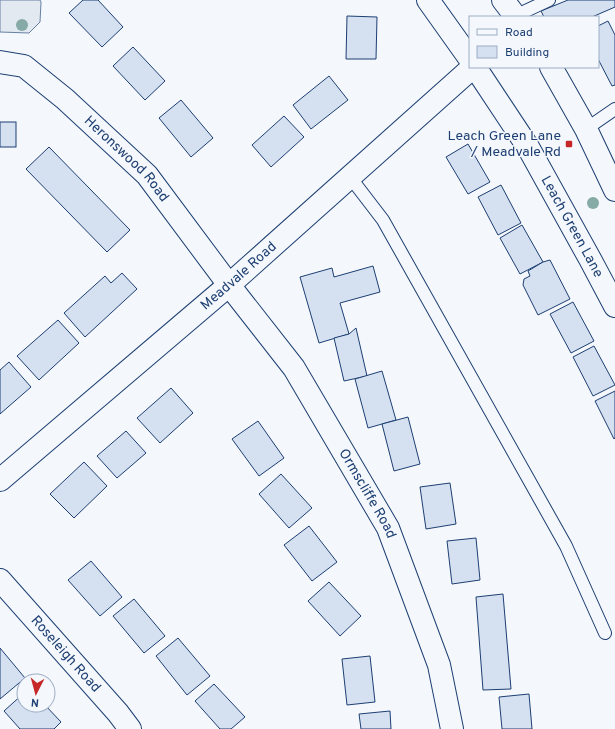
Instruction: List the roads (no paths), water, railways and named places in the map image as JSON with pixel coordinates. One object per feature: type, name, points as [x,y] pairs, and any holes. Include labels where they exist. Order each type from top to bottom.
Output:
[{"type":"street","points":[[428,0],[469,58]]},
{"type":"street","name":"Heronswood Road","points":[[0,62],[24,66],[65,99],[147,175],[229,285]]},
{"type":"street","name":"Meadvale Road","points":[[0,480],[229,285],[473,68]]},
{"type":"street","name":"Leach Green Lane","points":[[475,68],[528,146],[615,306]]},
{"type":"street","points":[[552,68],[586,129],[615,190]]},
{"type":"street","name":"Ormscliffe Road","points":[[229,285],[294,368],[388,528],[439,665],[452,729]]},
{"type":"street","name":"Roseleigh Road","points":[[0,580],[130,729]]},
{"type":"lane","points":[[511,11],[549,0]]},
{"type":"lane","points":[[586,129],[615,109]]},
{"type":"lane","points":[[350,177],[383,220],[562,539],[605,633]]},
{"type":"place","name":"Leach Green Lane / Meadvale Rd","points":[[569,144]]}]
